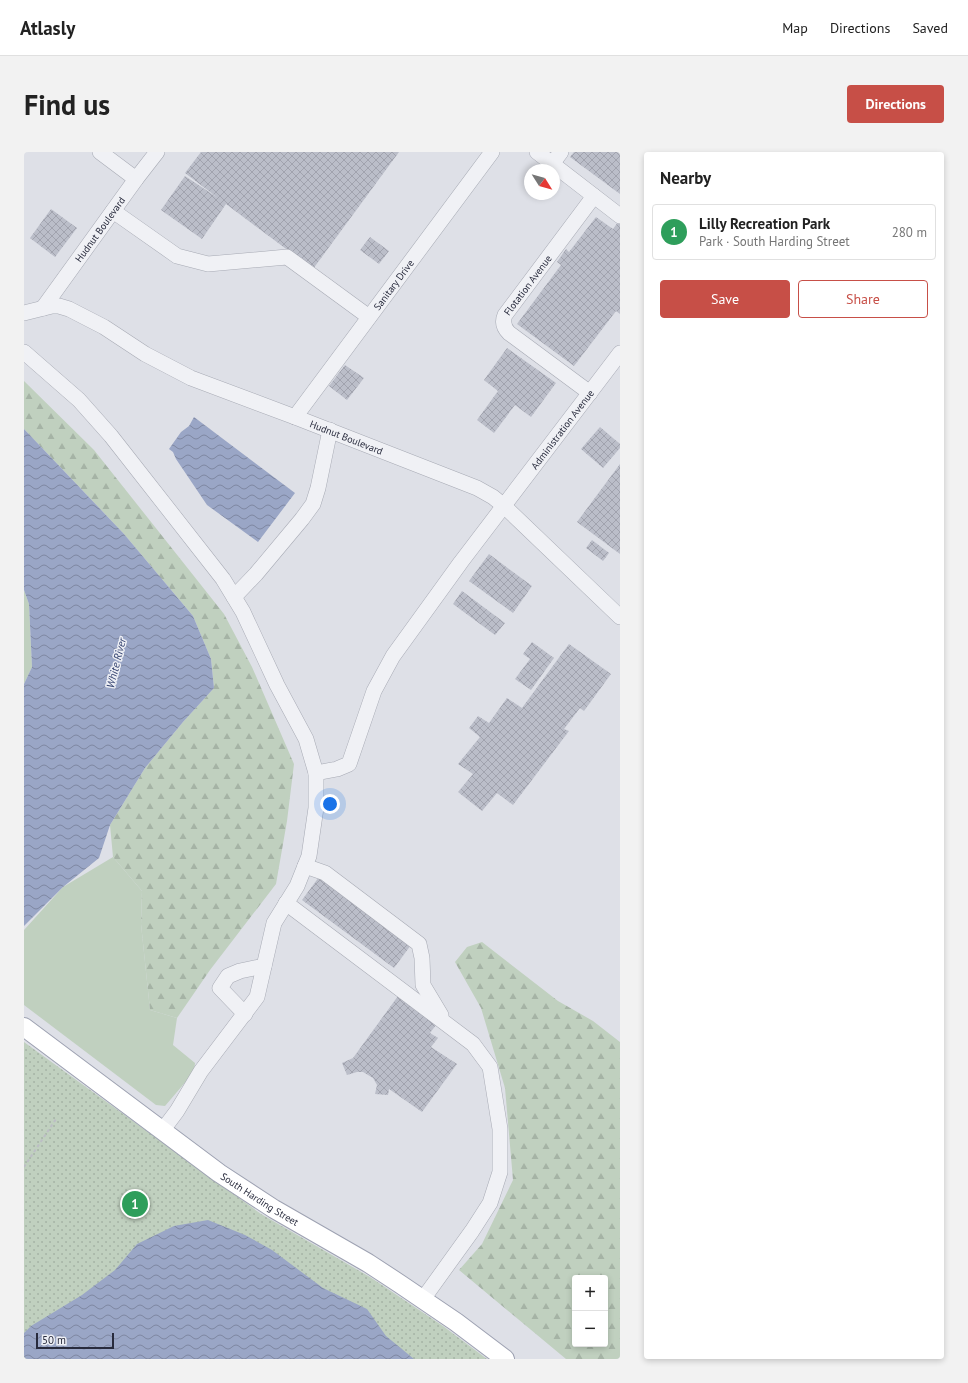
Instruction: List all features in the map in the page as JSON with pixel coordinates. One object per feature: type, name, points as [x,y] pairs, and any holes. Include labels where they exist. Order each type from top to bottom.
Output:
[{"type":"main road","name":"South Harding Street","points":[[24,1027],[208,1166],[262,1201],[368,1263],[423,1299],[505,1359]]},
{"type":"street","points":[[100,152],[136,179]]},
{"type":"street","name":"Hudnut Boulevard","points":[[43,308],[157,152]]},
{"type":"street","name":"Sanitary Drive","points":[[295,417],[492,152]]},
{"type":"street","points":[[537,152],[552,164],[561,152]]},
{"type":"street","points":[[560,170],[620,216]]},
{"type":"street","name":"Flotation Avenue","points":[[590,393],[509,333],[503,322],[505,315],[594,196]]},
{"type":"street","points":[[113,211],[177,256],[208,264],[287,258],[369,317]]},
{"type":"street","name":"Hudnut Boulevard","points":[[24,313],[52,306],[59,306],[69,309],[104,327],[145,354],[185,375],[467,483],[490,495],[504,506],[620,617]]},
{"type":"street","points":[[24,352],[78,400],[111,436],[223,579],[243,612],[277,685],[306,739],[316,774],[316,808],[309,856],[297,886],[274,923],[257,997],[201,1071],[177,1111],[162,1131]]},
{"type":"street","name":"Administration Avenue","points":[[316,774],[337,769],[349,764],[374,691],[393,656],[461,562],[620,353]]},
{"type":"street","points":[[234,597],[256,574],[313,504],[318,488],[330,430]]},
{"type":"street","points":[[305,866],[324,873],[419,944],[422,958],[423,985],[445,1022]]},
{"type":"street","points":[[286,903],[445,1022],[472,1044],[490,1067],[500,1129],[500,1172],[490,1203],[472,1231],[423,1299]]},
{"type":"street","points":[[245,1014],[220,988],[228,976],[240,971],[264,966]]},
{"type":"path","points":[[24,1167],[56,1119]]},
{"type":"green space","points":[[24,381],[94,450],[224,614],[252,667],[294,764],[287,821],[276,884],[210,970],[177,1018],[150,1010],[141,924],[142,891],[113,857],[110,825],[145,768],[183,722],[214,688],[211,659],[193,616],[124,534],[24,429]]},
{"type":"green space","points":[[24,590],[29,604],[32,667],[24,684]]},
{"type":"green space","points":[[113,857],[142,891],[141,924],[150,1010],[177,1018],[173,1045],[195,1063],[194,1072],[165,1106],[156,1105],[24,1005],[24,930],[63,887]]},
{"type":"green space","points":[[482,942],[558,1001],[593,1021],[620,1042],[620,1359],[566,1359],[459,1270],[482,1244],[513,1180],[505,1088],[481,1008],[455,962],[467,947]]},
{"type":"green space","points":[[24,1042],[261,1214],[370,1277],[443,1326],[487,1359],[24,1359]]},
{"type":"water","points":[[194,417],[295,493],[258,542],[207,505],[176,459],[173,452],[169,449],[181,432],[189,426]]},
{"type":"water","name":"White River","points":[[24,429],[124,534],[193,616],[211,659],[214,688],[183,722],[145,768],[110,825],[99,858],[63,887],[24,926],[24,684],[32,667],[29,604],[24,590]]},
{"type":"water","points":[[208,1220],[245,1235],[272,1250],[323,1288],[367,1309],[386,1336],[414,1359],[24,1359],[24,1333],[31,1326],[82,1295],[115,1270],[137,1244],[174,1226]]},
{"type":"building","points":[[201,152],[399,152],[313,269],[226,204],[202,239],[161,210],[185,176],[218,198],[185,173]]},
{"type":"building","points":[[574,152],[620,152],[620,194],[570,157]]},
{"type":"building","points":[[51,209],[77,228],[55,257],[30,238]]},
{"type":"building","points":[[596,217],[613,229],[618,222],[620,223],[620,314],[616,311],[574,366],[517,324],[561,265],[557,262],[566,249],[569,252]]},
{"type":"building","points":[[370,237],[389,251],[379,264],[360,250]]},
{"type":"building","points":[[507,348],[556,383],[531,417],[515,405],[494,433],[477,420],[498,391],[484,380]]},
{"type":"building","points":[[345,365],[364,378],[347,400],[329,386]]},
{"type":"building","points":[[600,427],[620,444],[620,448],[603,468],[581,449]]},
{"type":"building","points":[[620,464],[620,554],[577,522]]},
{"type":"building","points":[[592,540],[609,553],[603,561],[586,548]]},
{"type":"building","points":[[489,554],[532,586],[513,613],[469,581]]},
{"type":"building","points":[[462,591],[505,623],[495,635],[453,604]]},
{"type":"building","points":[[532,642],[554,658],[531,690],[515,679],[530,659],[523,654]]},
{"type":"building","points":[[569,644],[611,674],[584,711],[580,708],[564,729],[569,731],[513,805],[497,793],[482,811],[458,792],[473,774],[458,764],[480,737],[469,728],[478,716],[489,723],[507,698],[522,708]]},
{"type":"building","points":[[319,877],[411,945],[394,968],[302,900]]},
{"type":"building","points":[[398,996],[436,1025],[430,1033],[438,1038],[431,1047],[457,1064],[422,1112],[389,1089],[388,1095],[375,1094],[377,1085],[373,1078],[363,1072],[347,1075],[342,1063],[353,1058]]},
{"type":"place","name":"Lilly Recreation Park","points":[[135,1204]]}]
